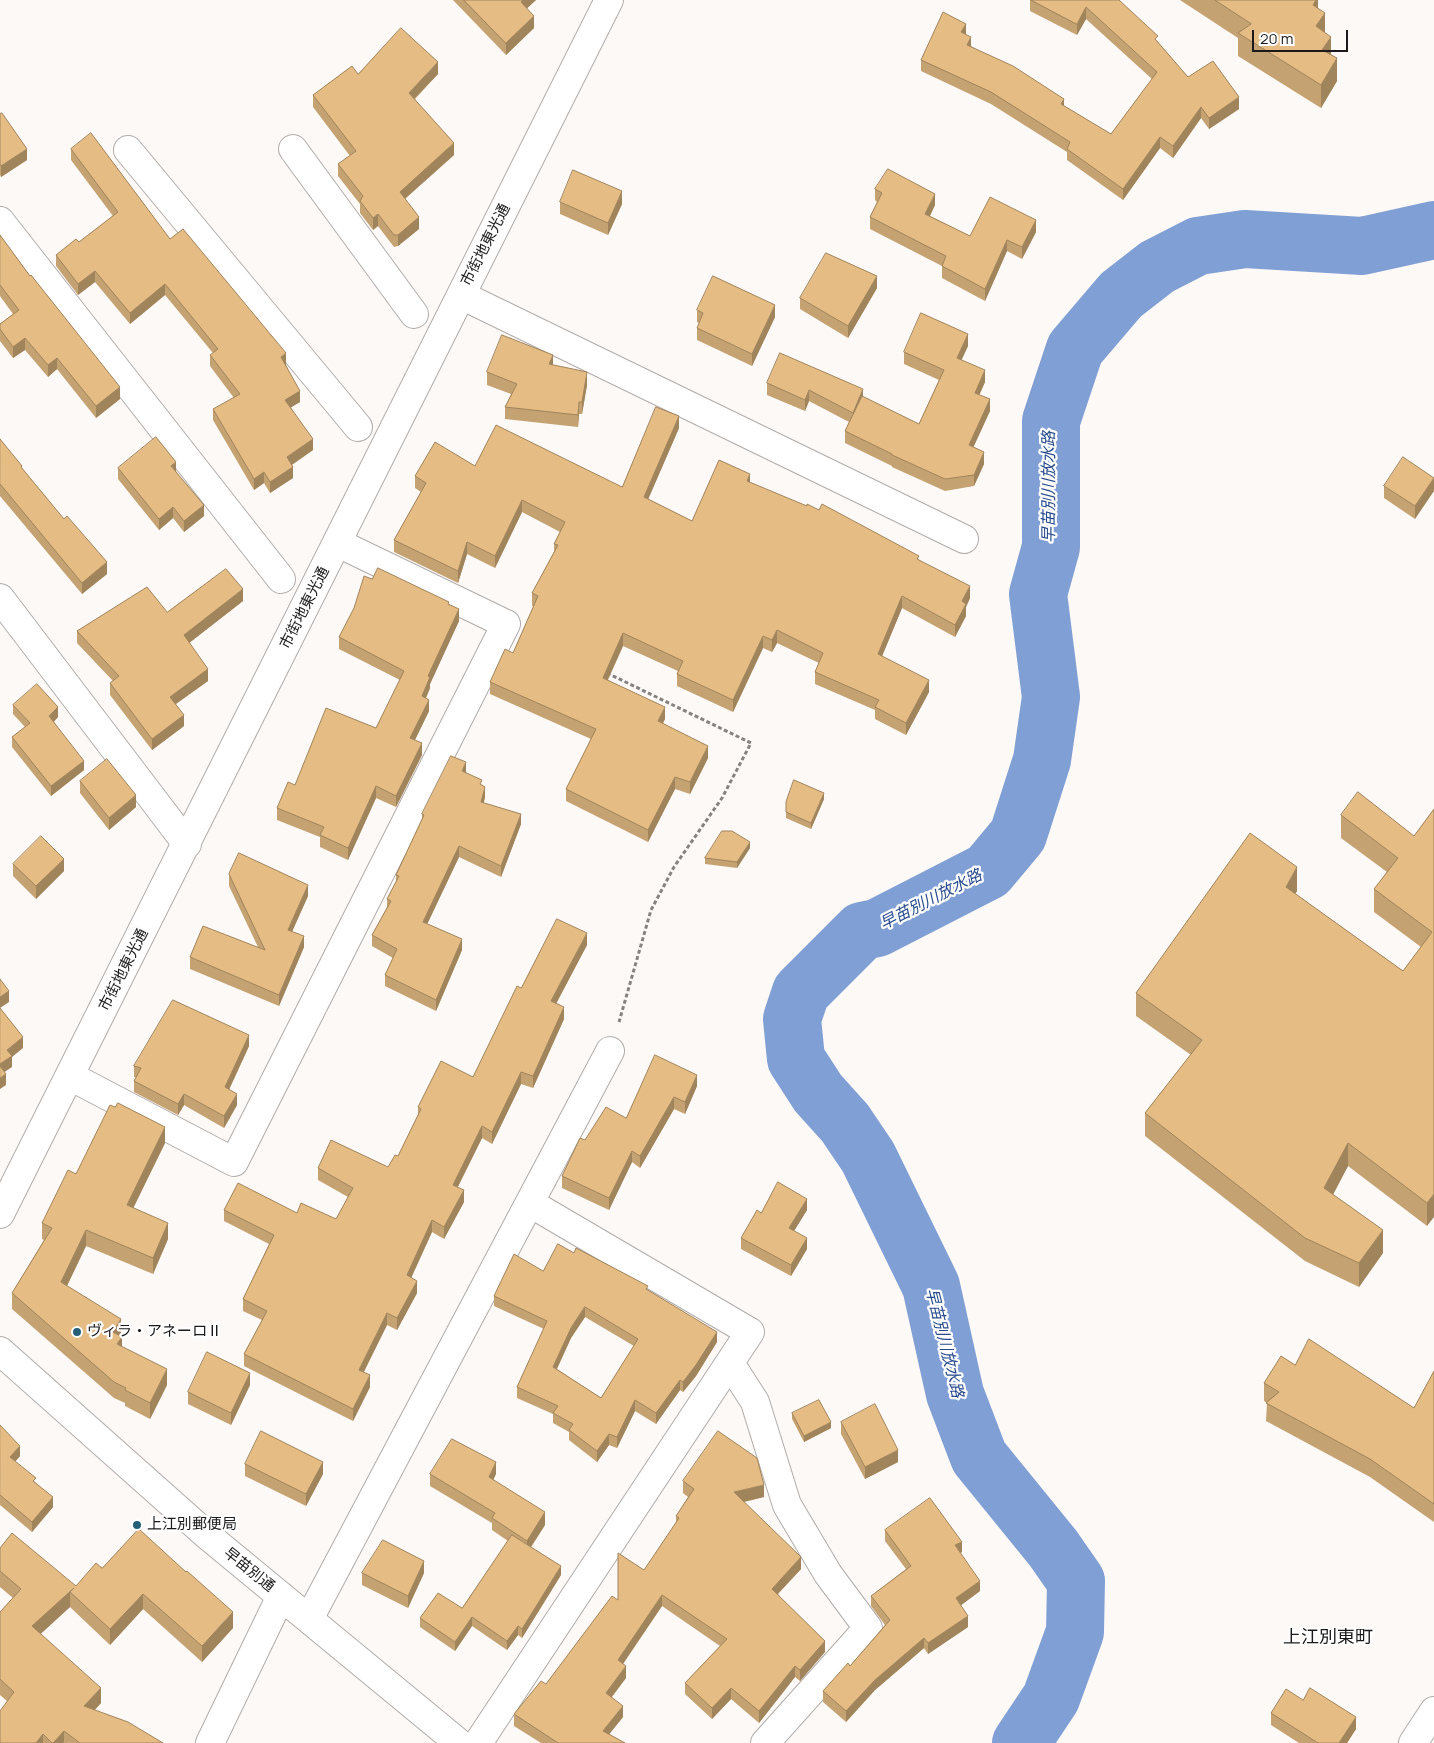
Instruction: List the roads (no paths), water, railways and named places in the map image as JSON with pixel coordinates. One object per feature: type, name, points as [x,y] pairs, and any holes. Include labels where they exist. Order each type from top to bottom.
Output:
[{"type":"street","name":"市街地東光通","points":[[0,1214],[609,0]]},
{"type":"street","points":[[293,149],[414,314]]},
{"type":"street","points":[[128,150],[358,427]]},
{"type":"street","points":[[0,221],[281,579]]},
{"type":"street","points":[[461,295],[964,539]]},
{"type":"street","points":[[70,1076],[234,1162],[506,624],[338,542]]},
{"type":"street","points":[[0,598],[187,844]]},
{"type":"street","points":[[309,1619],[610,1051]]},
{"type":"street","points":[[478,1743],[750,1332],[530,1203]]},
{"type":"street","name":"早苗別通","points":[[0,1351],[208,1536],[459,1743]]},
{"type":"street","points":[[730,1363],[755,1402],[787,1505],[828,1574],[868,1628],[765,1743]]},
{"type":"street","points":[[210,1743],[281,1596]]},
{"type":"street","points":[[1413,1743],[1434,1712]]},
{"type":"waterway","name":"早苗別川放水路","points":[[1021,1743],[1051,1698],[1075,1632],[1076,1581],[1053,1548],[979,1457],[955,1394],[931,1286],[868,1157],[845,1123],[818,1093],[796,1059],[792,1019],[801,992],[862,931],[877,928],[988,871],[1018,835],[1042,760],[1051,697],[1038,594],[1051,547],[1051,421],[1075,349],[1121,295],[1157,267],[1198,246],[1245,239],[1362,246],[1434,230]]},
{"type":"place","name":"ヴィラ・アネーロⅡ","points":[[77,1332]]},
{"type":"place","name":"上江別郵便局","points":[[137,1525]]},
{"type":"district","name":"上江別東町","points":[[1328,1638]]}]
